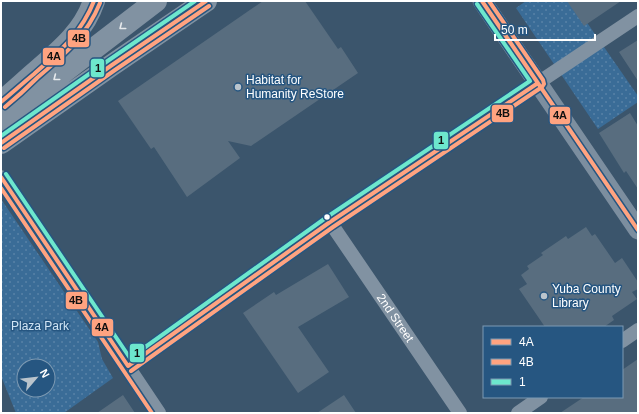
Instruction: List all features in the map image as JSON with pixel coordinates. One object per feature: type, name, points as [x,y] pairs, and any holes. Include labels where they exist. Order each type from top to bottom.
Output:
[{"type":"highway","points":[[1,102],[58,53],[75,35],[86,20],[94,1]]},
{"type":"highway","points":[[1,120],[156,1]]},
{"type":"highway","points":[[1,144],[112,65],[206,1]]},
{"type":"street","points":[[482,1],[638,230]]},
{"type":"street","points":[[128,366],[330,222],[638,16]]},
{"type":"street","points":[[1,177],[159,413]]},
{"type":"street","name":"2nd Street","points":[[330,222],[460,413]]},
{"type":"street","points":[[623,340],[638,330]]},
{"type":"street","points":[[518,413],[540,398]]},
{"type":"green space","points":[[526,1],[572,1],[638,96],[638,102],[598,129],[516,8]]},
{"type":"green space","name":"Plaza Park","points":[[1,199],[98,342],[102,359],[113,378],[64,413],[16,413],[1,376]]},
{"type":"building","name":"Habitat for Humanity ReStore","points":[[263,1],[305,1],[338,49],[341,47],[358,73],[251,146],[228,141],[240,158],[187,197],[154,147],[151,149],[118,101]]},
{"type":"building","points":[[567,1],[621,1],[584,26]]},
{"type":"building","points":[[638,40],[638,81],[619,52]]},
{"type":"building","points":[[630,113],[638,126],[638,189],[626,171],[624,173],[599,133]]},
{"type":"building","points":[[586,227],[592,236],[595,234],[615,263],[622,258],[638,282],[638,289],[632,292],[637,299],[612,316],[614,320],[605,326],[544,326],[519,289],[527,284],[521,275],[529,269],[527,266],[543,255],[541,253],[566,236],[568,239]]},
{"type":"building","points":[[328,264],[349,297],[298,327],[329,372],[298,393],[243,313],[274,292],[276,295]]},
{"type":"building","points":[[638,359],[638,413],[560,413],[582,398],[623,398],[623,369]]},
{"type":"building","points":[[123,395],[135,413],[97,413]]},
{"type":"building","points":[[344,395],[356,413],[317,413]]},
{"type":"transit line","name":"4A","points":[[1,102],[44,66],[69,41],[83,23],[94,1]]},
{"type":"transit line","name":"1","points":[[1,136],[195,1]]},
{"type":"transit line","name":"4A","points":[[1,143],[206,1]]},
{"type":"transit line","name":"4A","points":[[482,1],[638,230]]},
{"type":"transit line","name":"4B","points":[[131,371],[333,227],[542,87],[544,84],[543,80],[489,1]]},
{"type":"transit line","name":"4B","points":[[5,107],[73,45],[88,26],[100,3]]},
{"type":"transit line","name":"1","points":[[6,174],[130,358],[327,217],[530,81],[477,4]]},
{"type":"transit line","name":"4B","points":[[4,148],[209,6]]},
{"type":"transit line","name":"4A","points":[[1,177],[128,366],[330,222],[538,83]]},
{"type":"transit line","name":"4B","points":[[1,188],[152,413]]},
{"type":"place","name":"Habitat for Humanity ReStore","points":[[238,87]]},
{"type":"place","name":"Yuba County Library","points":[[544,296]]}]
